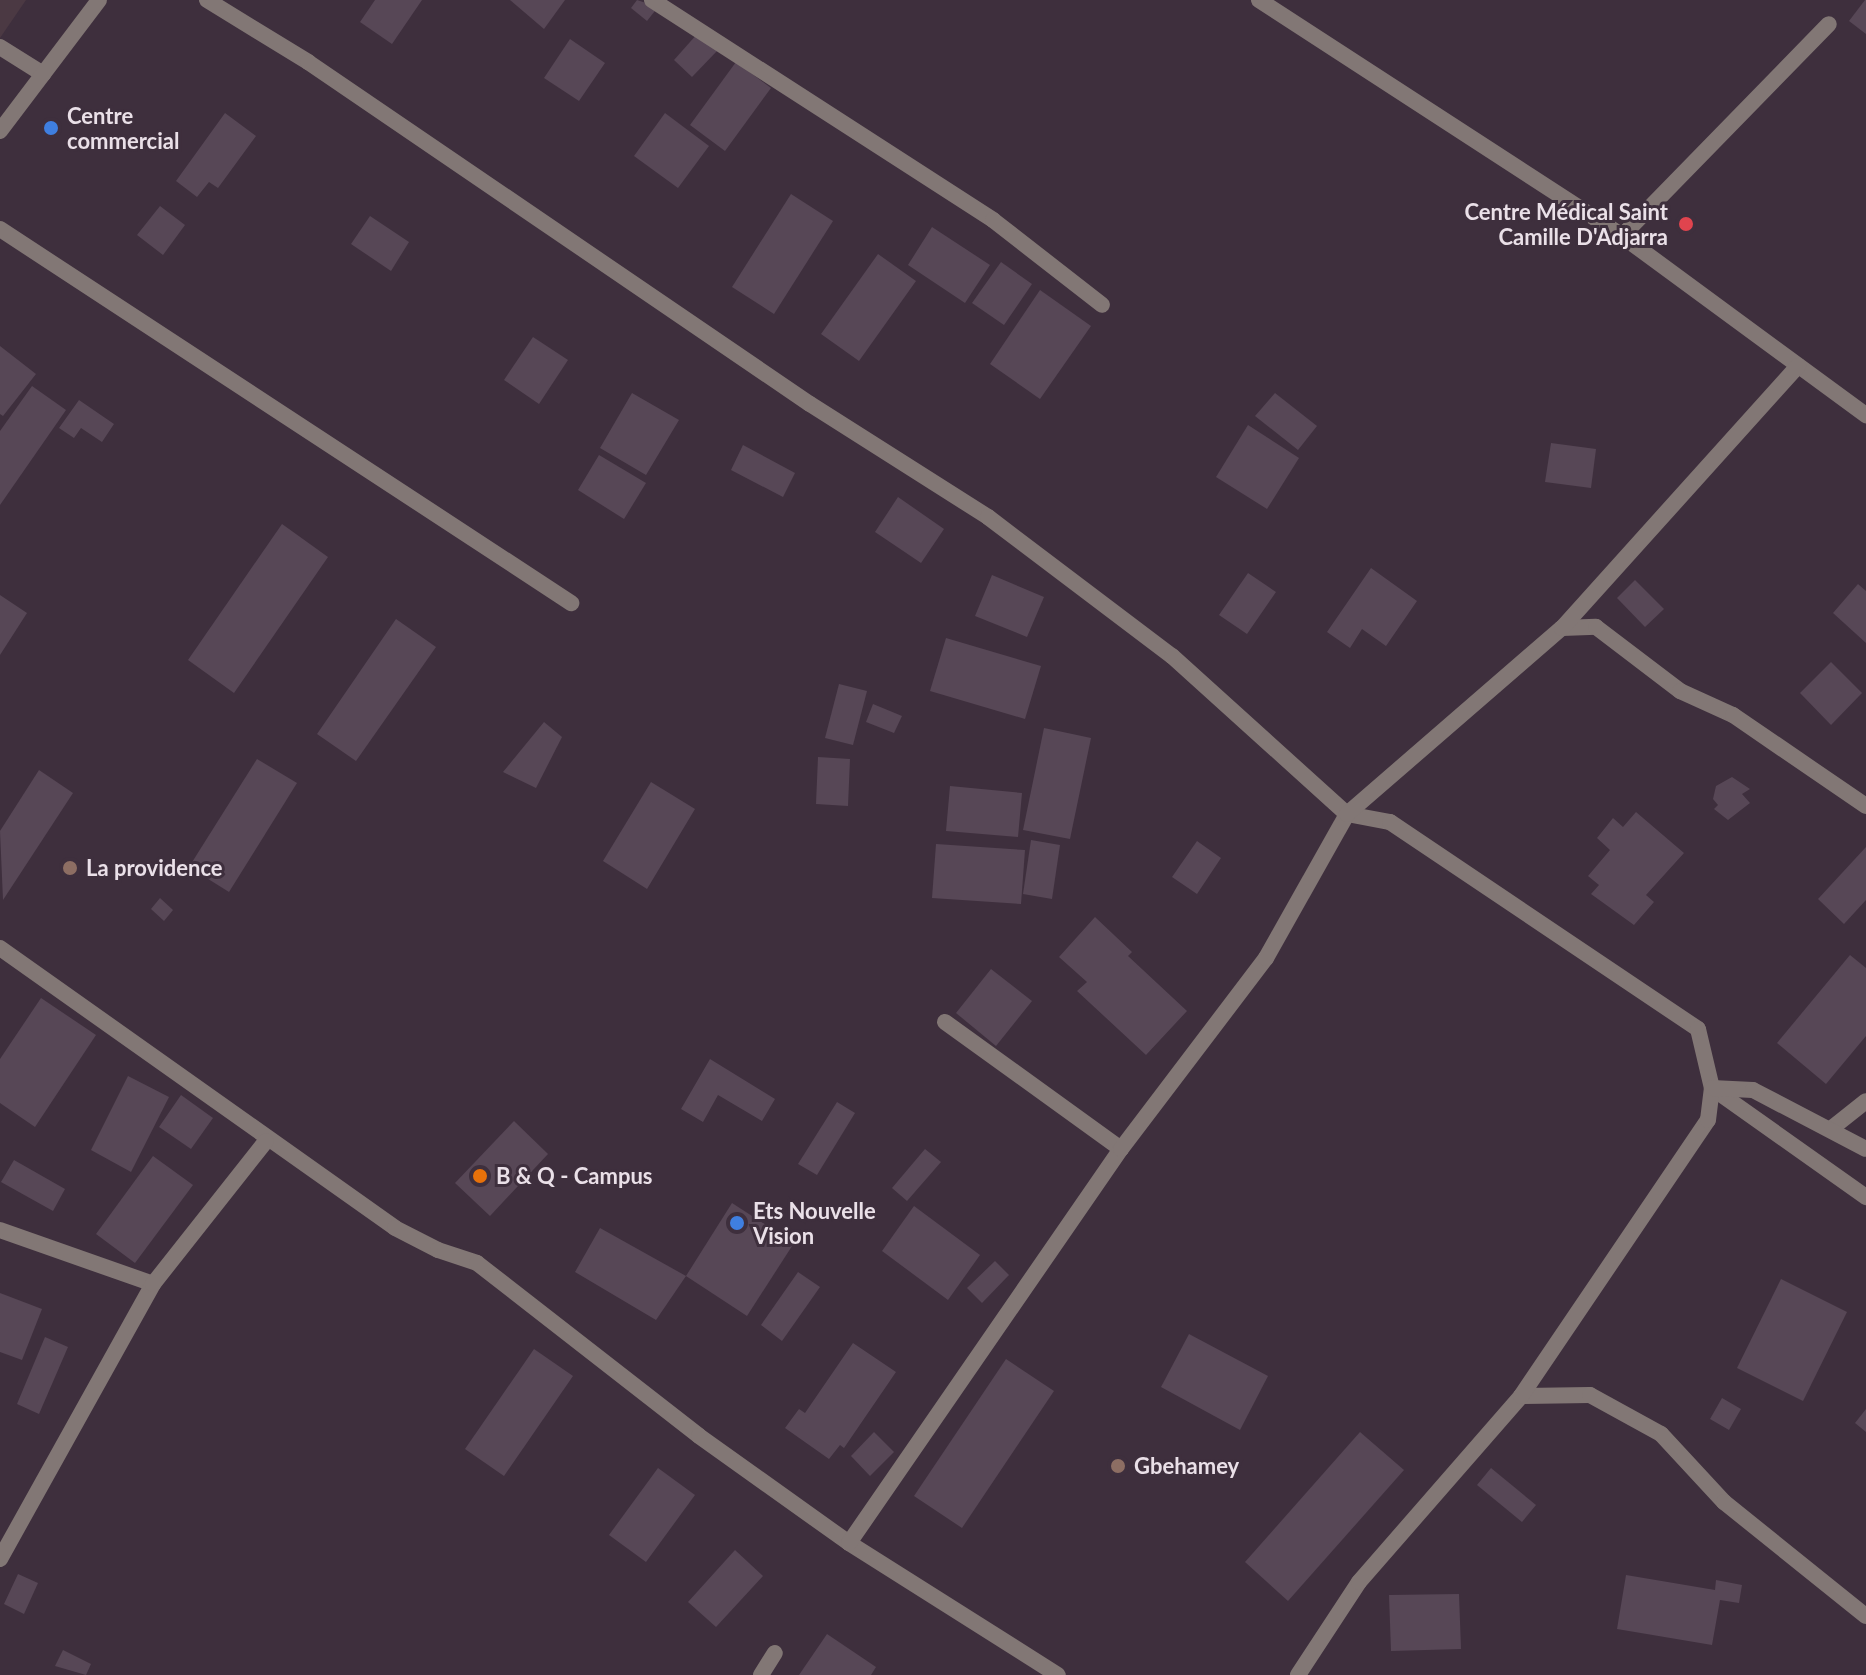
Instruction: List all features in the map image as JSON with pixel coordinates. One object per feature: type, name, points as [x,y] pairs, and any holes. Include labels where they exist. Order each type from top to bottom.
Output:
[{"type":"street","points":[[0,131],[99,0]]},
{"type":"street","points":[[207,0],[308,62],[810,404],[988,517],[1172,656],[1347,814],[1390,822],[1698,1029],[1712,1088],[1708,1120],[1521,1396],[1359,1582],[1298,1675]]},
{"type":"street","points":[[652,0],[993,220],[1102,305]]},
{"type":"street","points":[[1259,0],[1622,236],[1866,415]]},
{"type":"street","points":[[1622,236],[1829,24]]},
{"type":"street","points":[[0,47],[43,74]]},
{"type":"street","points":[[0,229],[571,603]]},
{"type":"street","points":[[849,1543],[1121,1149],[1266,958],[1347,814],[1562,628],[1798,366]]},
{"type":"street","points":[[1562,628],[1596,627],[1680,691],[1733,715],[1866,806]]},
{"type":"street","points":[[0,948],[79,1000],[266,1141],[395,1228],[438,1250],[477,1263],[699,1436],[849,1543],[1058,1675]]},
{"type":"street","points":[[945,1022],[1121,1149]]},
{"type":"street","points":[[1712,1088],[1753,1090],[1832,1128],[1866,1149]]},
{"type":"street","points":[[1712,1088],[1866,1197]]},
{"type":"street","points":[[1832,1128],[1866,1101]]},
{"type":"street","points":[[0,1559],[153,1284],[266,1141]]},
{"type":"street","points":[[0,1230],[153,1284]]},
{"type":"street","points":[[1521,1396],[1590,1395],[1661,1434],[1724,1502],[1866,1616]]},
{"type":"street","points":[[761,1675],[775,1653]]},
{"type":"shaded area","points":[[0,0],[26,0],[0,38]]},
{"type":"building","points":[[375,0],[422,0],[392,44],[360,22]]},
{"type":"building","points":[[510,0],[565,0],[544,29]]},
{"type":"building","points":[[637,0],[658,7],[647,21],[631,8]]},
{"type":"building","points":[[1866,0],[1866,34],[1849,21]]},
{"type":"building","points":[[698,33],[717,51],[692,77],[674,60]]},
{"type":"building","points":[[570,39],[605,63],[579,101],[544,78]]},
{"type":"building","points":[[736,62],[771,88],[725,151],[690,125]]},
{"type":"building","points":[[225,113],[256,136],[218,188],[209,182],[197,197],[176,181]]},
{"type":"building","points":[[665,113],[709,146],[678,188],[634,156]]},
{"type":"building","points":[[791,194],[833,221],[774,314],[732,287]]},
{"type":"building","points":[[160,206],[185,225],[163,255],[137,235]]},
{"type":"building","points":[[370,216],[409,242],[391,271],[351,244]]},
{"type":"building","points":[[932,227],[990,265],[965,303],[908,265]]},
{"type":"building","points":[[878,254],[916,281],[859,361],[821,334]]},
{"type":"building","points":[[1001,262],[1032,284],[1004,325],[972,303]]},
{"type":"building","points":[[1040,290],[1091,326],[1040,399],[990,364]]},
{"type":"building","points":[[533,337],[568,360],[539,404],[504,380]]},
{"type":"building","points":[[0,346],[36,374],[3,416],[0,414]]},
{"type":"building","points":[[32,386],[66,410],[0,505],[0,431]]},
{"type":"building","points":[[632,393],[679,420],[646,475],[600,448]]},
{"type":"building","points":[[1275,393],[1317,426],[1298,450],[1255,416]]},
{"type":"building","points":[[79,400],[114,424],[102,442],[81,428],[74,438],[59,428]]},
{"type":"building","points":[[1248,425],[1299,458],[1267,509],[1216,477]]},
{"type":"building","points":[[1551,443],[1596,449],[1591,488],[1545,482]]},
{"type":"building","points":[[743,445],[795,473],[783,497],[731,470]]},
{"type":"building","points":[[599,455],[646,483],[624,519],[578,490]]},
{"type":"building","points":[[898,497],[944,529],[921,563],[875,532]]},
{"type":"building","points":[[282,524],[328,557],[234,693],[188,660]]},
{"type":"building","points":[[1371,568],[1417,601],[1386,646],[1362,629],[1350,648],[1327,632]]},
{"type":"building","points":[[1248,573],[1276,592],[1247,634],[1219,615]]},
{"type":"building","points":[[992,575],[1044,597],[1027,637],[975,616]]},
{"type":"building","points":[[1635,580],[1664,609],[1645,627],[1617,598]]},
{"type":"building","points":[[1858,584],[1866,591],[1866,643],[1833,613]]},
{"type":"building","points":[[0,595],[27,613],[0,655]]},
{"type":"building","points":[[396,619],[436,647],[356,761],[317,734]]},
{"type":"building","points":[[946,638],[1041,666],[1025,719],[930,691]]},
{"type":"building","points":[[1831,662],[1862,693],[1831,725],[1800,693]]},
{"type":"building","points":[[839,684],[867,691],[853,745],[825,738]]},
{"type":"building","points":[[873,704],[902,716],[894,733],[866,722]]},
{"type":"building","points":[[544,722],[562,737],[536,788],[503,772]]},
{"type":"building","points":[[1044,728],[1091,738],[1070,839],[1023,830]]},
{"type":"building","points":[[818,757],[850,759],[848,806],[816,804]]},
{"type":"building","points":[[257,759],[297,783],[229,892],[189,867]]},
{"type":"building","points":[[39,770],[73,793],[3,900],[0,831]]},
{"type":"building","points":[[1732,777],[1750,789],[1742,794],[1750,803],[1728,820],[1714,809],[1718,805],[1713,799],[1716,786]]},
{"type":"building","points":[[651,782],[695,809],[647,889],[603,861]]},
{"type":"building","points":[[950,786],[1022,793],[1018,837],[946,831]]},
{"type":"building","points":[[1636,812],[1684,853],[1646,895],[1654,902],[1634,925],[1591,894],[1599,885],[1588,876],[1610,850],[1597,838],[1613,818],[1623,827]]},
{"type":"building","points":[[1031,840],[1060,845],[1052,899],[1023,894]]},
{"type":"building","points":[[1197,841],[1221,858],[1197,894],[1172,877]]},
{"type":"building","points":[[936,844],[1025,850],[1021,904],[932,898]]},
{"type":"building","points":[[1866,847],[1866,900],[1844,924],[1818,899]]},
{"type":"building","points":[[160,898],[173,910],[164,921],[151,909]]},
{"type":"building","points":[[1095,917],[1132,952],[1128,956],[1187,1011],[1146,1055],[1077,991],[1087,982],[1059,957]]},
{"type":"building","points":[[1850,955],[1866,968],[1866,1036],[1826,1084],[1777,1043]]},
{"type":"building","points":[[991,969],[1032,1001],[996,1046],[956,1013]]},
{"type":"building","points":[[41,998],[96,1035],[35,1127],[0,1103],[0,1059]]},
{"type":"building","points":[[710,1059],[775,1099],[762,1121],[718,1095],[703,1122],[681,1109]]},
{"type":"building","points":[[128,1076],[169,1097],[131,1172],[91,1150]]},
{"type":"building","points":[[181,1095],[213,1118],[191,1149],[159,1127]]},
{"type":"building","points":[[837,1102],[855,1113],[817,1175],[798,1164]]},
{"type":"building","points":[[514,1121],[548,1154],[490,1216],[455,1183]]},
{"type":"building","points":[[925,1149],[941,1162],[907,1201],[892,1188]]},
{"type":"building","points":[[153,1156],[193,1185],[135,1263],[96,1234]]},
{"type":"building","points":[[14,1160],[65,1189],[53,1211],[1,1182]]},
{"type":"building","points":[[732,1203],[794,1243],[747,1316],[686,1276]]},
{"type":"building","points":[[914,1206],[980,1255],[948,1300],[882,1251]]},
{"type":"building","points":[[600,1228],[686,1276],[656,1320],[575,1272]]},
{"type":"building","points":[[995,1261],[1009,1275],[982,1303],[967,1288]]},
{"type":"building","points":[[798,1272],[820,1287],[782,1341],[761,1325]]},
{"type":"building","points":[[1781,1279],[1847,1312],[1803,1401],[1737,1368]]},
{"type":"building","points":[[0,1293],[42,1309],[22,1360],[0,1352]]},
{"type":"building","points":[[1189,1334],[1268,1376],[1240,1430],[1161,1387]]},
{"type":"building","points":[[45,1337],[68,1347],[39,1414],[17,1404]]},
{"type":"building","points":[[853,1343],[896,1372],[844,1448],[840,1445],[829,1459],[785,1428],[799,1409],[805,1413]]},
{"type":"building","points":[[534,1349],[573,1376],[504,1476],[465,1449]]},
{"type":"building","points":[[1006,1359],[1054,1391],[962,1528],[914,1496]]},
{"type":"building","points":[[1722,1398],[1741,1409],[1729,1430],[1710,1419]]},
{"type":"building","points":[[1866,1409],[1866,1432],[1855,1423]]},
{"type":"building","points":[[874,1432],[894,1452],[870,1476],[851,1456]]},
{"type":"building","points":[[1360,1432],[1404,1470],[1288,1601],[1245,1562]]},
{"type":"building","points":[[658,1468],[695,1495],[646,1562],[609,1535]]},
{"type":"building","points":[[1491,1468],[1536,1505],[1522,1522],[1477,1485]]},
{"type":"building","points":[[735,1550],[763,1576],[716,1627],[688,1602]]},
{"type":"building","points":[[18,1574],[38,1583],[24,1614],[4,1604]]},
{"type":"building","points":[[1626,1575],[1715,1590],[1716,1580],[1742,1585],[1739,1603],[1720,1600],[1712,1645],[1617,1629]]},
{"type":"building","points":[[1459,1594],[1461,1649],[1391,1651],[1389,1595]]},
{"type":"building","points":[[827,1634],[876,1667],[871,1675],[799,1675]]},
{"type":"building","points":[[63,1650],[91,1664],[86,1675],[55,1666]]},
{"type":"place","name":"Centre commercial","points":[[51,128]]},
{"type":"place","name":"Centre Médical Saint Camille D'Adjarra","points":[[1686,224]]},
{"type":"place","name":"La providence","points":[[70,868]]},
{"type":"place","name":"B & Q - Campus","points":[[480,1176]]},
{"type":"place","name":"Ets Nouvelle Vision","points":[[737,1223]]},
{"type":"place","name":"Gbehamey","points":[[1118,1466]]}]
